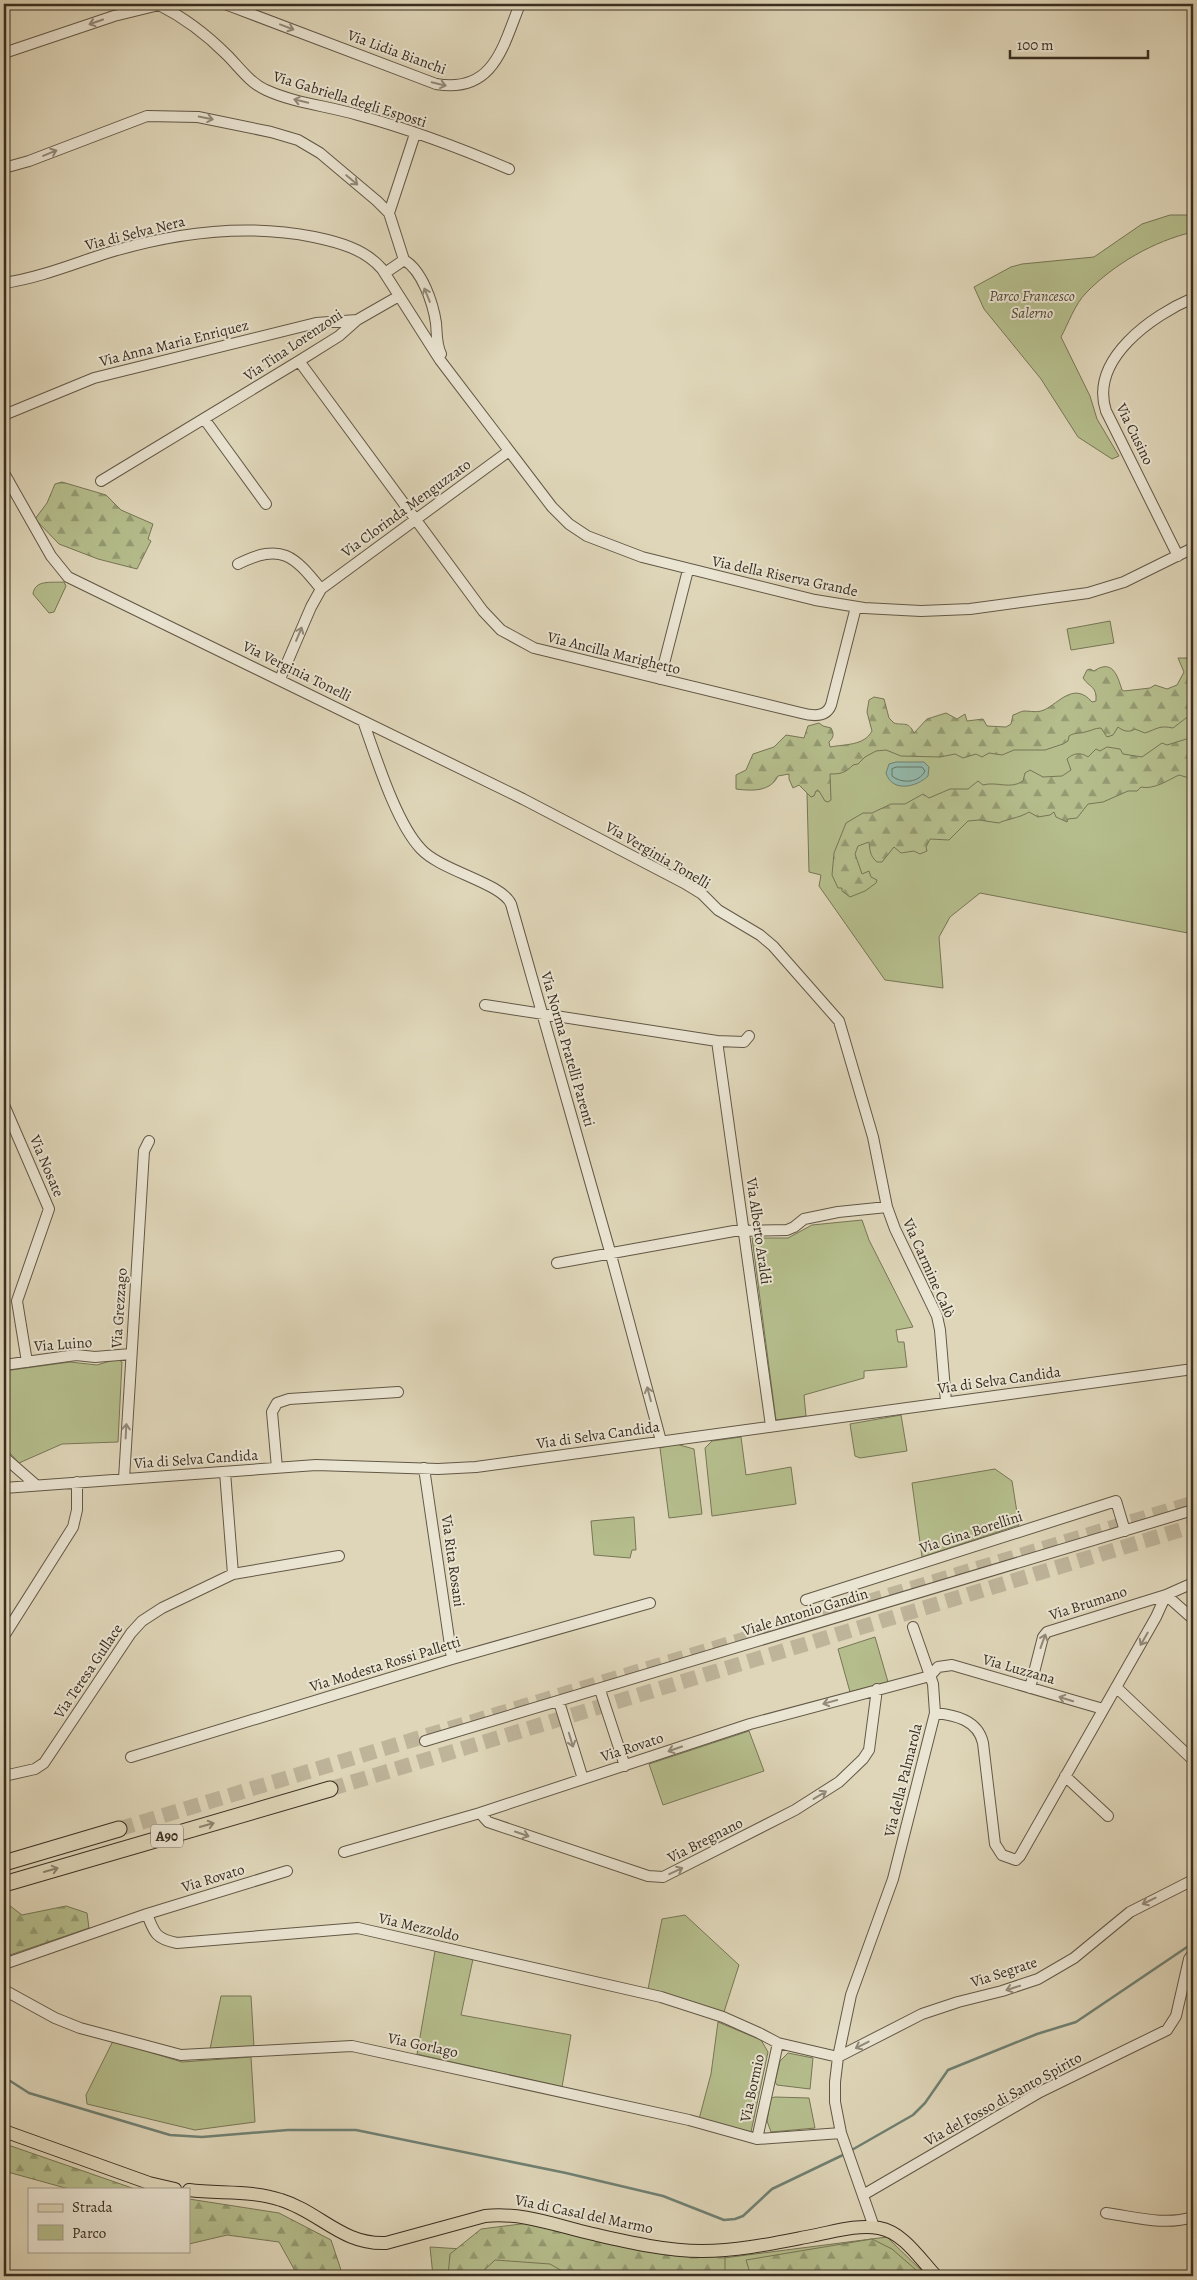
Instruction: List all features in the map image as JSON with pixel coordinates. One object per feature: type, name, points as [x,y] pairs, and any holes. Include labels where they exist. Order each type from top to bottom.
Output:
[{"type":"highway","name":"A90","points":[[4,1884],[330,1788]]},
{"type":"highway","points":[[4,1862],[119,1829]]},
{"type":"main road","points":[[4,2131],[149,2183],[171,2188]]},
{"type":"main road","name":"Via di Casal del Marmo","points":[[190,2190],[278,2198],[343,2234],[375,2244],[386,2243],[485,2216],[498,2215],[523,2216],[594,2234],[669,2248],[701,2251],[751,2247],[841,2230],[874,2227],[888,2230],[897,2236],[936,2276]]},
{"type":"street","name":"Via Gabriella degli Esposti","points":[[4,53],[114,16],[160,4],[173,8],[202,32],[249,78],[265,90],[283,97],[359,115],[467,151],[508,169]]},
{"type":"street","name":"Via Lidia Bianchi","points":[[225,4],[436,84],[451,86],[466,84],[481,78],[496,63],[520,4]]},
{"type":"street","points":[[4,168],[29,161],[141,118],[163,115],[198,117],[280,134],[307,144],[337,167],[388,214],[415,134]]},
{"type":"street","name":"Via della Riserva Grande","points":[[388,214],[404,260],[411,264],[416,271],[434,315],[438,347],[447,366]]},
{"type":"street","name":"Via di Selva Nera","points":[[4,283],[157,240],[188,234],[237,231],[280,232],[327,240],[367,256],[385,273],[418,325]]},
{"type":"street","points":[[385,273],[404,260]]},
{"type":"street","name":"Via Tina Lorenzoni","points":[[101,481],[205,420],[339,336],[357,320],[399,296]]},
{"type":"street","name":"Via Cusino","points":[[1178,556],[1106,410],[1102,390],[1106,376],[1114,361],[1136,333],[1164,312],[1193,298]]},
{"type":"street","points":[[418,325],[431,321],[434,315]]},
{"type":"street","name":"Via Anna Maria Enriquez","points":[[4,416],[94,378],[316,323],[357,320]]},
{"type":"street","name":"Via della Riserva Grande","points":[[418,325],[508,451],[552,507],[574,527],[608,545],[688,570],[780,592],[856,607],[902,611],[934,611],[970,609],[1064,597],[1118,585],[1193,548]]},
{"type":"street","name":"Via Ancilla Marighetto","points":[[299,361],[483,611],[506,633],[525,644],[549,654],[815,716],[830,709],[856,607]]},
{"type":"street","points":[[205,420],[266,504]]},
{"type":"street","name":"Via Clorinda Menguzzato","points":[[280,679],[311,607],[321,589],[416,521],[508,451]]},
{"type":"street","name":"Via Verginia Tonelli","points":[[4,473],[51,556],[68,577],[523,799],[684,883],[702,894],[718,910],[760,935],[773,946],[839,1021],[873,1137],[887,1207]]},
{"type":"street","points":[[238,564],[260,555],[285,555],[300,563],[321,589]]},
{"type":"street","points":[[660,680],[688,570]]},
{"type":"street","name":"Via Norma Pratelli Parenti","points":[[363,721],[381,771],[411,837],[428,855],[454,871],[500,891],[510,900],[611,1255],[661,1441]]},
{"type":"street","points":[[485,1005],[717,1041],[744,1042],[748,1036]]},
{"type":"street","name":"Via Alberto Araldi","points":[[717,1041],[771,1426]]},
{"type":"street","name":"Via Nosate","points":[[4,1105],[49,1209],[17,1301],[27,1362]]},
{"type":"street","name":"Via Grezzago","points":[[124,1479],[144,1151],[149,1141]]},
{"type":"street","points":[[557,1263],[745,1231],[787,1230],[804,1219],[838,1212],[887,1207]]},
{"type":"street","name":"Via Carmine Calò","points":[[887,1207],[937,1316],[940,1330],[946,1402]]},
{"type":"street","name":"Via Luino","points":[[27,1362],[76,1355],[95,1357],[131,1354]]},
{"type":"street","points":[[4,1365],[27,1362]]},
{"type":"street","name":"Via di Selva Candida","points":[[4,1488],[341,1465],[424,1468],[484,1466],[1193,1369]]},
{"type":"street","points":[[277,1468],[272,1412],[277,1403],[288,1399],[398,1392]]},
{"type":"street","points":[[4,1457],[36,1485]]},
{"type":"street","name":"Via Rita Rosani","points":[[424,1468],[452,1659]]},
{"type":"street","points":[[225,1472],[233,1574]]},
{"type":"street","points":[[4,1636],[73,1527],[77,1510],[77,1482]]},
{"type":"street","name":"Via Gina Borellini","points":[[806,1600],[1116,1502],[1125,1531]]},
{"type":"street","name":"Viale Antonio Gandin","points":[[425,1742],[1193,1510]]},
{"type":"street","name":"Via Teresa Gullace","points":[[4,1776],[35,1769],[44,1763],[138,1624],[162,1608],[233,1574],[339,1556]]},
{"type":"street","points":[[1193,1583],[1166,1595],[1193,1619]]},
{"type":"street","name":"Via della Palmarola","points":[[874,2227],[841,2133],[835,2089],[838,2057],[855,1982],[883,1910],[900,1854],[935,1713],[965,1720],[980,1734],[983,1743],[994,1840],[999,1851],[1004,1856],[1014,1860],[1020,1856],[1156,1617],[1166,1595]]},
{"type":"street","name":"Via Brumano","points":[[1030,1688],[1043,1638],[1047,1632],[1166,1595]]},
{"type":"street","name":"Via Modesta Rossi Palletti","points":[[130,1757],[452,1659],[650,1604]]},
{"type":"street","points":[[913,1628],[935,1695],[935,1713]]},
{"type":"street","name":"Via Luzzana","points":[[930,1676],[936,1667],[949,1665],[1103,1710]]},
{"type":"street","name":"Via Rovato","points":[[344,1852],[480,1813],[750,1724],[930,1676]]},
{"type":"street","points":[[1116,1687],[1193,1760]]},
{"type":"street","name":"Via Bregnano","points":[[480,1813],[488,1822],[648,1876],[656,1878],[666,1876],[795,1810],[839,1782],[869,1750],[877,1689]]},
{"type":"street","points":[[600,1690],[625,1766]]},
{"type":"street","points":[[559,1702],[583,1779]]},
{"type":"street","points":[[1065,1776],[1108,1816]]},
{"type":"street","name":"Via Rovato","points":[[147,1914],[287,1871]]},
{"type":"street","name":"Via Segrate","points":[[838,2057],[922,2014],[1038,1979],[1074,1958],[1130,1912],[1193,1880]]},
{"type":"street","points":[[4,1964],[147,1914]]},
{"type":"street","name":"Via Mezzoldo","points":[[147,1914],[154,1933],[163,1939],[177,1943],[347,1928],[362,1929],[661,1997],[723,2017],[778,2043],[838,2057]]},
{"type":"street","name":"Via del Fosso di Santo Spirito","points":[[863,2195],[1040,2092],[1167,2030],[1175,2019],[1189,1959],[1193,1953]]},
{"type":"street","name":"Via Gorlago","points":[[4,1990],[55,2018],[80,2028],[180,2055],[352,2046],[689,2120],[757,2138],[841,2133]]},
{"type":"street","name":"Via Bormio","points":[[757,2138],[778,2043]]},
{"type":"street","points":[[1106,2213],[1167,2222],[1181,2221],[1193,2217]]},
{"type":"green space","name":"Parco Francesco Salerno","points":[[1170,215],[1193,215],[1193,232],[1149,248],[1109,272],[1082,298],[1061,337],[1090,396],[1097,419],[1119,456],[1112,459],[1078,437],[1041,379],[984,309],[974,287],[1011,267],[1022,264],[1094,257],[1142,224]]},
{"type":"green space","points":[[62,482],[106,495],[121,510],[153,524],[148,539],[151,541],[137,569],[98,559],[59,544],[35,519],[47,503],[55,484]]},
{"type":"green space","points":[[64,582],[66,586],[54,612],[49,613],[33,594],[34,589],[45,583]]},
{"type":"green space","points":[[1110,621],[1114,643],[1071,650],[1067,629]]},
{"type":"green space","points":[[1193,652],[1193,716],[1186,718],[1173,728],[1161,727],[1145,733],[1135,729],[1126,731],[1118,727],[1113,735],[1107,737],[1099,728],[1071,735],[1068,741],[1063,744],[1045,750],[1014,750],[1002,755],[989,753],[982,757],[976,754],[963,758],[955,754],[940,757],[901,756],[886,750],[876,751],[845,771],[830,774],[831,800],[828,802],[825,801],[819,791],[816,791],[814,796],[811,797],[799,785],[793,788],[789,774],[778,776],[775,781],[765,788],[736,789],[736,775],[746,770],[753,754],[774,747],[786,735],[804,738],[808,726],[819,723],[831,728],[833,735],[829,742],[830,747],[854,744],[869,736],[872,731],[867,712],[869,700],[874,697],[884,699],[889,718],[894,723],[909,726],[914,733],[927,719],[946,713],[957,719],[965,714],[967,721],[983,719],[987,726],[1006,727],[1011,724],[1013,715],[1023,711],[1036,712],[1044,710],[1073,693],[1079,693],[1092,702],[1096,701],[1094,690],[1083,678],[1087,670],[1090,669],[1094,671],[1105,667],[1113,670],[1124,691],[1150,688],[1155,685],[1167,689],[1177,685],[1184,672],[1178,658],[1188,658]]},
{"type":"green space","points":[[1193,686],[1193,934],[980,893],[950,917],[939,937],[943,988],[885,980],[819,886],[821,875],[809,872],[807,793],[794,754],[910,747],[1107,712]]},
{"type":"green space","points":[[1193,737],[1193,777],[1189,778],[1179,775],[1156,786],[1141,787],[1137,791],[1128,791],[1103,802],[1088,804],[1077,818],[1068,819],[1067,822],[1056,817],[1054,812],[1050,815],[1038,817],[1029,812],[999,823],[979,820],[968,821],[949,840],[930,839],[926,847],[927,851],[920,854],[914,851],[901,853],[894,847],[882,862],[877,862],[873,858],[869,842],[858,846],[855,854],[862,874],[869,871],[871,877],[877,880],[876,883],[865,891],[850,897],[842,891],[842,888],[838,888],[832,875],[834,853],[846,823],[863,813],[872,813],[891,804],[905,804],[923,794],[929,798],[950,789],[968,789],[978,781],[983,785],[1018,784],[1023,781],[1025,773],[1030,770],[1043,777],[1062,776],[1071,770],[1067,759],[1074,754],[1088,757],[1096,749],[1100,751],[1107,747],[1120,749],[1123,754],[1142,757],[1162,743],[1167,745]]},
{"type":"green space","points":[[862,1220],[869,1240],[913,1327],[896,1330],[898,1342],[904,1342],[907,1367],[864,1371],[864,1378],[804,1395],[806,1416],[776,1420],[752,1238],[788,1238],[812,1225]]},
{"type":"green space","points":[[117,1359],[122,1362],[118,1442],[62,1444],[19,1463],[9,1452],[4,1440],[4,1371],[70,1362],[97,1365]]},
{"type":"green space","points":[[901,1415],[907,1451],[860,1458],[855,1456],[850,1424]]},
{"type":"green space","points":[[741,1437],[746,1475],[791,1467],[796,1504],[712,1516],[705,1448],[712,1441]]},
{"type":"green space","points":[[676,1444],[694,1449],[702,1514],[669,1518],[660,1448]]},
{"type":"green space","points":[[995,1469],[1012,1481],[1019,1525],[922,1557],[912,1483]]},
{"type":"green space","points":[[634,1517],[636,1550],[632,1550],[630,1558],[594,1555],[591,1521]]},
{"type":"green space","points":[[875,1637],[888,1682],[850,1692],[838,1649]]},
{"type":"green space","points":[[749,1731],[764,1771],[663,1805],[649,1764]]},
{"type":"green space","points":[[5,1902],[22,1915],[66,1906],[87,1913],[89,1928],[4,1957]]},
{"type":"green space","points":[[685,1915],[739,1965],[724,2012],[648,1989],[662,1919]]},
{"type":"green space","points":[[435,1951],[473,1959],[461,2015],[571,2035],[562,2087],[417,2054]]},
{"type":"green space","points":[[221,1996],[251,1996],[254,2047],[210,2049]]},
{"type":"green space","points":[[718,2022],[761,2040],[768,2052],[751,2132],[699,2119],[711,2074]]},
{"type":"green space","points":[[113,2041],[182,2062],[251,2057],[255,2122],[195,2130],[87,2104],[86,2095]]},
{"type":"green space","points":[[788,2053],[813,2058],[810,2089],[777,2085],[775,2082],[780,2061]]},
{"type":"green space","points":[[771,2098],[809,2098],[815,2128],[771,2132],[767,2121]]},
{"type":"green space","points":[[4,2145],[132,2188],[65,2188],[4,2171]]},
{"type":"green space","points":[[190,2199],[279,2213],[331,2240],[343,2276],[295,2276],[294,2269],[279,2242],[227,2235],[190,2244]]},
{"type":"green space","points":[[529,2223],[725,2256],[725,2276],[571,2276],[550,2264],[495,2260],[478,2276],[448,2276],[450,2254],[481,2229]]},
{"type":"green space","points":[[887,2237],[927,2276],[433,2276],[430,2247],[685,2263]]},
{"type":"green space","points":[[872,2239],[892,2249],[923,2276],[751,2276],[746,2260]]},
{"type":"water","points":[[896,762],[924,762],[929,767],[928,776],[918,783],[899,786],[889,779],[886,773],[889,764]]},
{"type":"waterway","points":[[850,2151],[913,2115],[925,2103],[948,2070],[1037,2034],[1076,2022],[1193,1943]]},
{"type":"waterway","points":[[4,2077],[29,2093],[170,2135],[202,2137],[288,2130],[356,2130],[566,2173],[663,2196],[724,2220],[743,2216],[772,2189],[845,2154]]},
{"type":"tunnel","points":[[119,1829],[1193,1503]]},
{"type":"tunnel","points":[[330,1789],[1193,1526]]}]
